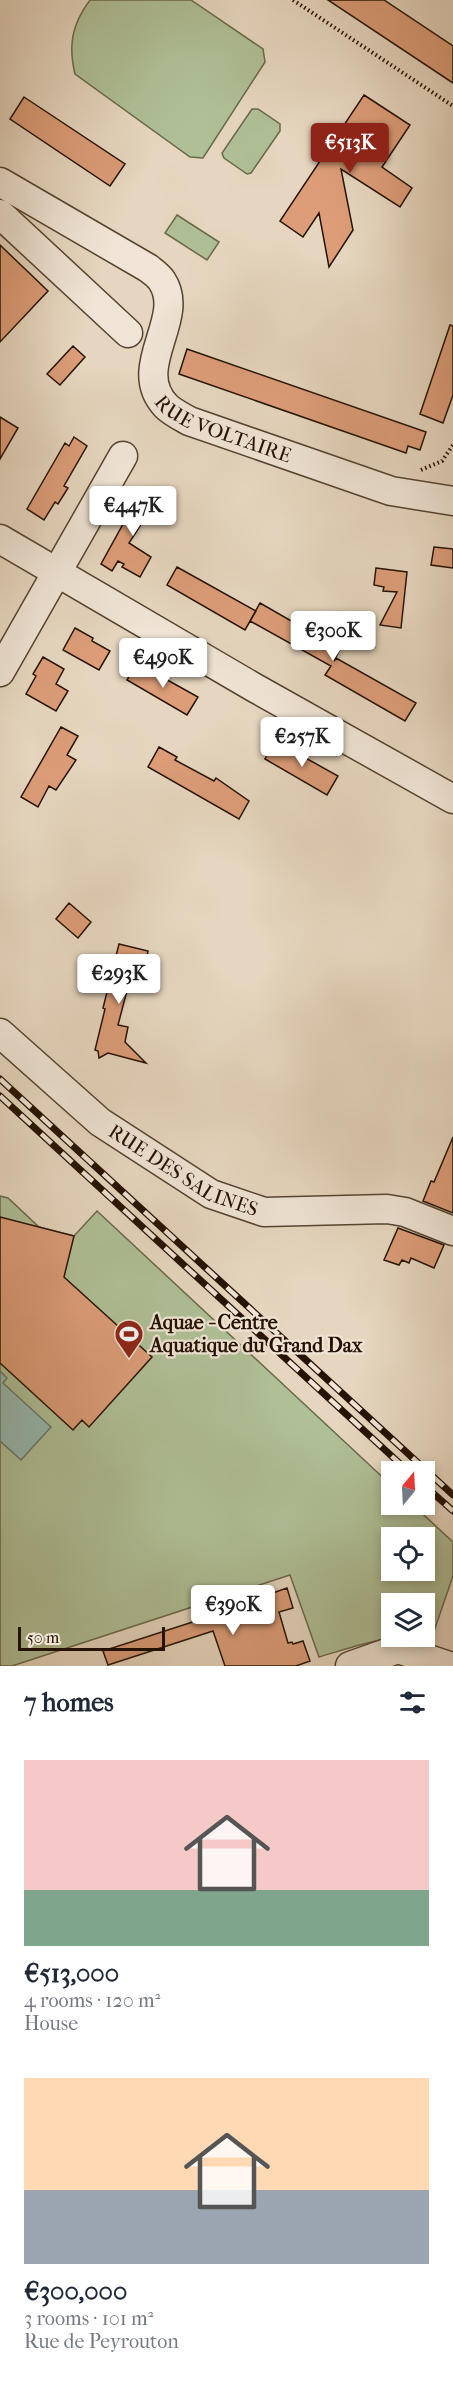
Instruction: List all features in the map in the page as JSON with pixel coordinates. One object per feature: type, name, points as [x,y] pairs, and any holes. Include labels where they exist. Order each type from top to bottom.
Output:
[{"type":"street","name":"RUE VOLTAIRE","points":[[0,182],[148,268],[162,279],[168,295],[168,308],[152,375],[154,389],[166,407],[189,421],[391,491],[453,501]]},
{"type":"street","points":[[0,214],[128,333]]},
{"type":"street","points":[[0,672],[123,456]]},
{"type":"street","points":[[0,539],[255,688],[453,799]]},
{"type":"street","name":"RUE DES SALINES","points":[[0,1032],[100,1122],[211,1194],[264,1212],[387,1209],[405,1212],[453,1232]]},
{"type":"street","points":[[350,1666],[398,1649],[449,1666]]},
{"type":"path","points":[[293,0],[453,106]]},
{"type":"path","points":[[415,471],[424,470],[442,461],[453,445]]},
{"type":"green space","points":[[90,0],[191,0],[263,49],[265,62],[203,158],[190,157],[75,74],[72,54],[73,35],[75,26]]},
{"type":"green space","points":[[252,109],[258,109],[280,124],[280,131],[251,173],[247,174],[224,158],[222,153]]},
{"type":"green space","points":[[177,215],[219,242],[207,260],[165,233]]},
{"type":"green space","name":"Aquae - Centre Aquatique du Grand Dax","points":[[0,1196],[8,1198],[39,1227],[74,1236],[97,1211],[381,1476],[381,1515],[424,1515],[453,1542],[453,1576],[435,1628],[435,1593],[381,1593],[381,1641],[319,1657],[290,1575],[12,1666],[0,1666]]},
{"type":"water","points":[[0,1371],[7,1378],[3,1383],[51,1427],[21,1460],[0,1441]]},
{"type":"building","points":[[328,0],[384,0],[453,46],[453,83]]},
{"type":"building","points":[[364,95],[410,125],[382,167],[412,188],[400,207],[341,169],[353,230],[329,267],[319,213],[303,237],[280,221]]},
{"type":"building","points":[[24,97],[125,164],[110,186],[10,119]]},
{"type":"building","points":[[0,245],[48,291],[0,342]]},
{"type":"building","points":[[450,325],[453,326],[453,395],[443,423],[420,414]]},
{"type":"building","points":[[73,346],[85,357],[60,385],[47,374]]},
{"type":"building","points":[[187,349],[426,432],[420,450],[408,446],[406,453],[179,374]]},
{"type":"building","points":[[0,417],[18,428],[0,459]]},
{"type":"building","points":[[74,437],[87,446],[64,486],[68,488],[58,504],[55,502],[44,520],[27,509],[65,443],[69,446]]},
{"type":"building","points":[[146,489],[164,499],[153,519],[147,515],[129,543],[151,557],[140,577],[122,567],[124,564],[118,561],[112,571],[101,564],[133,506],[136,507]]},
{"type":"building","points":[[434,547],[453,549],[453,568],[431,565]]},
{"type":"building","points":[[177,567],[256,611],[245,630],[167,585]]},
{"type":"building","points":[[376,568],[407,572],[401,628],[380,625],[397,592],[383,591],[384,587],[374,585]]},
{"type":"building","points":[[260,603],[340,649],[334,661],[336,658],[416,703],[405,721],[325,675],[331,666],[250,621]]},
{"type":"building","points":[[75,628],[110,651],[99,670],[63,650]]},
{"type":"building","points":[[43,657],[64,669],[56,684],[68,691],[56,711],[26,694],[36,676],[33,674]]},
{"type":"building","points":[[137,663],[198,697],[187,715],[127,680]]},
{"type":"building","points":[[61,727],[78,736],[67,755],[76,760],[56,790],[49,786],[38,807],[21,797]]},
{"type":"building","points":[[275,741],[338,776],[327,795],[265,759]]},
{"type":"building","points":[[159,747],[177,757],[175,760],[214,781],[216,778],[249,801],[239,819],[148,767]]},
{"type":"building","points":[[69,903],[91,922],[78,938],[56,919]]},
{"type":"building","points":[[119,944],[148,951],[145,966],[134,964],[118,1025],[128,1027],[125,1042],[146,1063],[108,1053],[99,1058],[98,1051],[95,1050]]},
{"type":"building","points":[[453,1137],[453,1213],[423,1201],[431,1181],[434,1182]]},
{"type":"building","points":[[0,1217],[74,1236],[64,1277],[152,1357],[89,1427],[82,1420],[73,1430],[0,1363]]},
{"type":"building","points":[[398,1228],[444,1245],[434,1268],[411,1258],[409,1263],[402,1260],[399,1265],[384,1260]]},
{"type":"building","points":[[287,1588],[293,1608],[279,1612],[288,1643],[303,1641],[310,1661],[296,1666],[225,1666],[213,1631],[108,1665],[103,1651],[242,1606],[241,1604]]},
{"type":"railway","points":[[0,1079],[453,1495]]},
{"type":"railway","points":[[0,1096],[397,1461]]},
{"type":"railway","points":[[435,1495],[453,1511]]},
{"type":"place","name":"Aquae - Centre Aquatique du Grand Dax","points":[[129,1360]]}]
